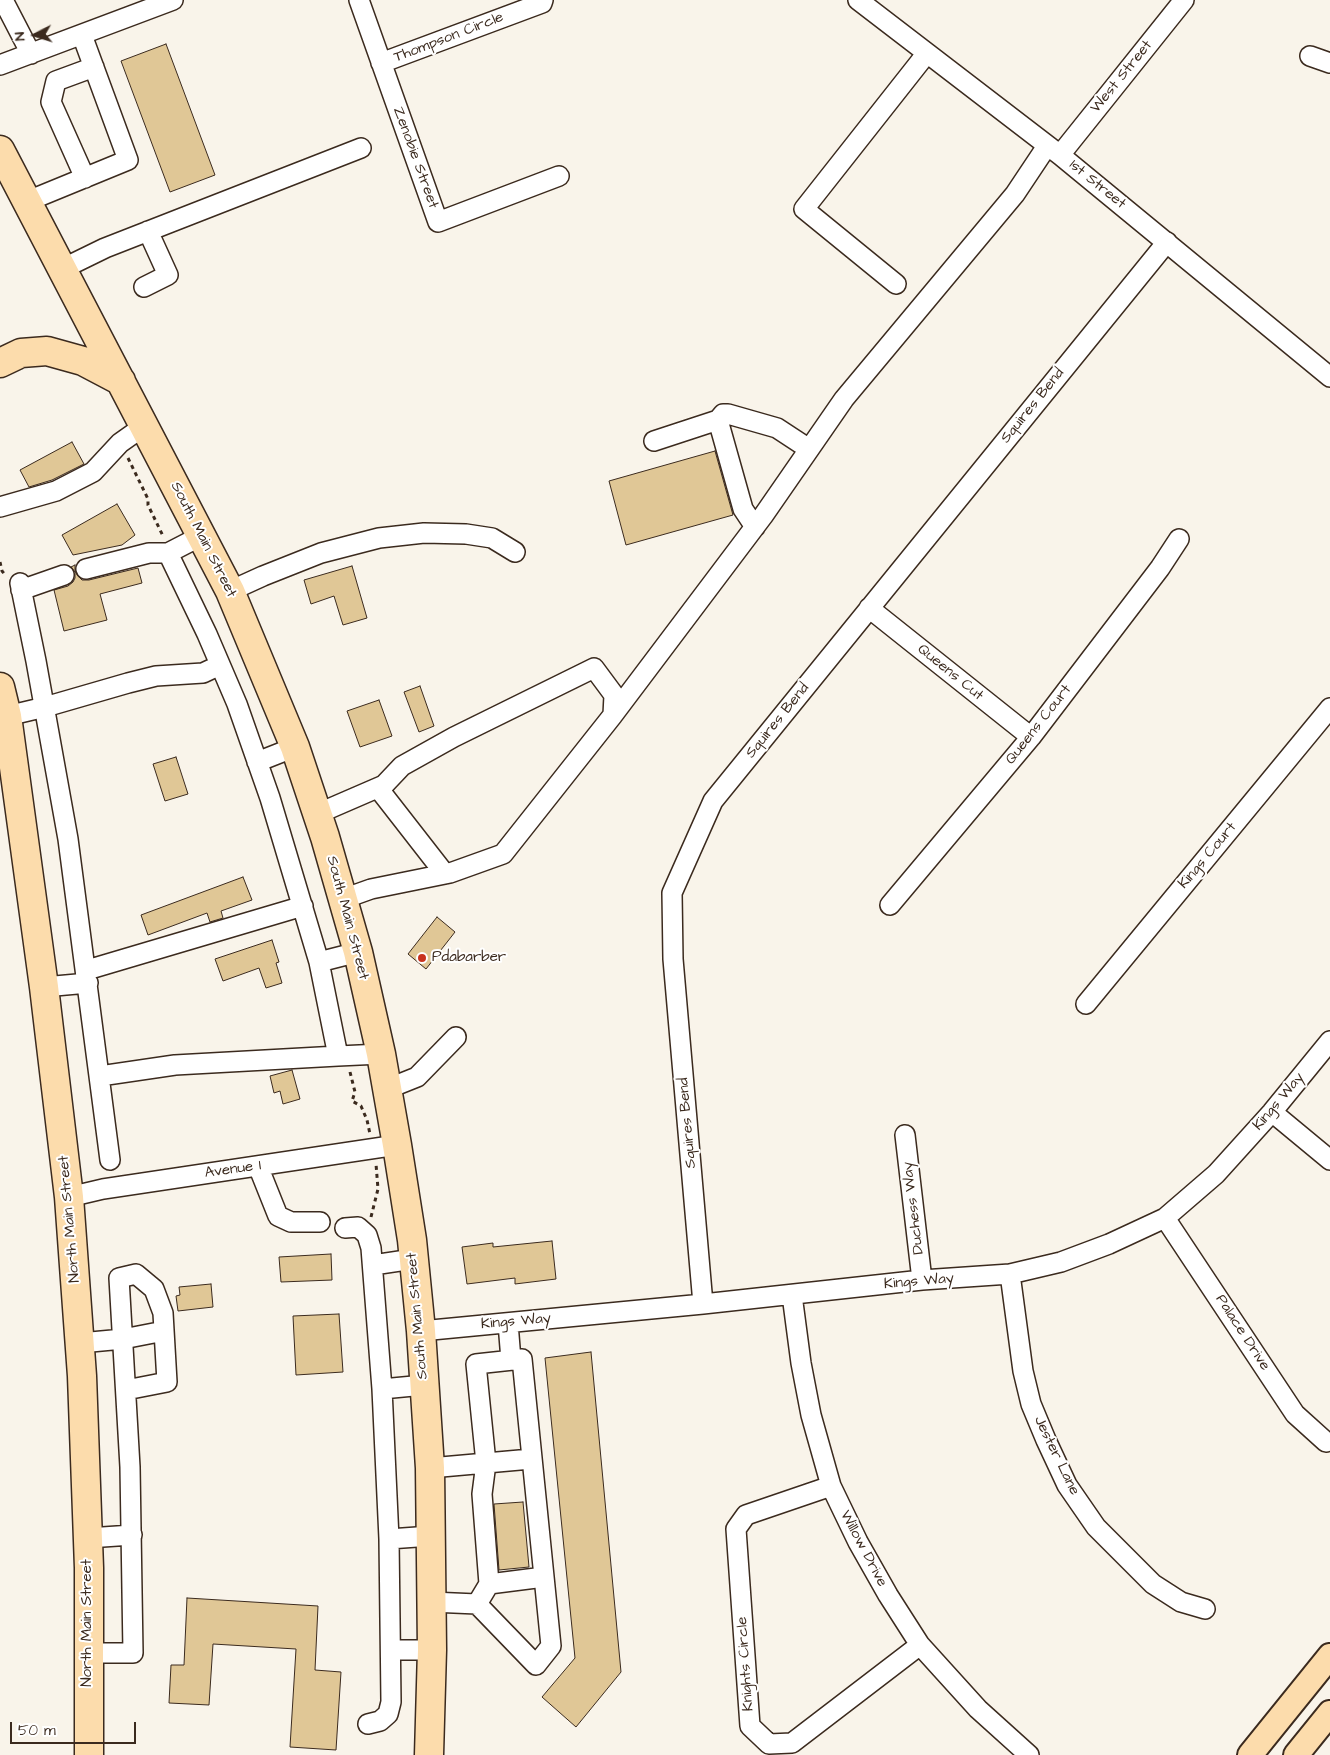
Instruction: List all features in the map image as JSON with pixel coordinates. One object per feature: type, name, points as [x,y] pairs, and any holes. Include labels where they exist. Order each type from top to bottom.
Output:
[{"type":"highway","name":"South Main Street","points":[[0,150],[230,591],[295,747],[358,952],[381,1054],[397,1145],[414,1259],[421,1331],[430,1468],[432,1650],[429,1755]]},
{"type":"highway","points":[[0,363],[21,353],[47,351],[82,361],[121,381]]},
{"type":"highway","name":"North Main Street","points":[[0,687],[7,716],[44,987],[69,1197],[80,1343],[88,1538],[89,1755]]},
{"type":"main road","points":[[1250,1755],[1330,1656]]},
{"type":"main road","points":[[1296,1755],[1330,1712]]},
{"type":"street","points":[[3,0],[31,54]]},
{"type":"street","points":[[0,65],[173,0]]},
{"type":"street","name":"Zenobie Street","points":[[359,0],[438,222],[559,176]]},
{"type":"street","name":"Thompson Circle","points":[[381,63],[542,3],[543,0]]},
{"type":"street","name":"1st Street","points":[[858,0],[1054,150],[1329,374]]},
{"type":"street","name":"West Street","points":[[343,899],[371,889],[445,874],[503,854],[613,715],[755,527],[844,399],[1015,194],[1184,0]]},
{"type":"street","points":[[28,201],[128,160],[82,35]]},
{"type":"street","points":[[896,284],[804,209],[927,53]]},
{"type":"street","points":[[1310,56],[1330,63]]},
{"type":"street","points":[[85,178],[51,102],[56,81],[94,67]]},
{"type":"street","points":[[62,269],[105,248],[361,148]]},
{"type":"street","points":[[144,287],[168,275],[148,231]]},
{"type":"street","name":"Squires Bend","points":[[703,1304],[673,959],[672,893],[712,801],[1167,242]]},
{"type":"street","points":[[654,441],[718,420],[723,414],[728,414],[777,428],[809,448]]},
{"type":"street","points":[[718,420],[743,509],[755,527]]},
{"type":"street","points":[[0,507],[56,491],[93,472],[120,443],[144,426]]},
{"type":"street","points":[[230,591],[321,553],[379,538],[424,533],[466,534],[492,538],[515,552]]},
{"type":"street","points":[[86,569],[149,553],[168,553],[201,536]]},
{"type":"street","name":"Queens Court","points":[[890,906],[1031,737],[1160,568],[1179,539]]},
{"type":"street","points":[[168,553],[207,634],[237,704],[257,762],[319,962],[338,1056]]},
{"type":"street","points":[[64,575],[21,586],[68,839],[110,1160]]},
{"type":"street","name":"Queens Cut","points":[[869,608],[1031,737]]},
{"type":"street","points":[[7,716],[156,676],[203,673],[220,665]]},
{"type":"street","points":[[317,814],[384,785],[402,766],[454,736],[594,668],[614,696],[613,715]]},
{"type":"street","name":"Kings Court","points":[[1086,1004],[1330,708]]},
{"type":"street","points":[[257,762],[295,747]]},
{"type":"street","points":[[378,788],[445,874]]},
{"type":"street","points":[[44,987],[87,976],[303,906]]},
{"type":"street","points":[[319,962],[358,952]]},
{"type":"street","points":[[387,1089],[417,1077],[456,1037]]},
{"type":"street","name":"Kings Way","points":[[421,1331],[792,1295],[922,1280],[1010,1274],[1061,1262],[1109,1244],[1165,1218],[1216,1174],[1272,1112],[1330,1040]]},
{"type":"street","points":[[100,1076],[175,1065],[381,1054]]},
{"type":"street","points":[[1272,1112],[1330,1160]]},
{"type":"street","name":"Duchess Way","points":[[905,1135],[922,1280]]},
{"type":"street","name":"Avenue I","points":[[69,1197],[103,1189],[397,1145]]},
{"type":"street","points":[[258,1166],[278,1216],[291,1222],[320,1222]]},
{"type":"street","name":"Palace Drive","points":[[1165,1218],[1295,1414],[1326,1442]]},
{"type":"street","points":[[345,1228],[358,1227],[367,1235],[371,1248],[382,1389],[389,1539],[391,1702],[388,1714],[380,1721],[368,1724]]},
{"type":"street","points":[[373,1265],[414,1259]]},
{"type":"street","points":[[88,1653],[133,1653],[132,1535],[119,1278],[136,1274],[154,1289],[163,1313],[167,1382],[126,1390]]},
{"type":"street","name":"Jester Lane","points":[[1010,1274],[1023,1371],[1031,1404],[1067,1485],[1096,1527],[1154,1584],[1181,1602],[1205,1609]]},
{"type":"street","name":"Willow Drive","points":[[792,1295],[801,1363],[811,1415],[831,1486],[866,1558],[920,1645],[978,1708],[1029,1755]]},
{"type":"street","points":[[508,1323],[511,1360]]},
{"type":"street","points":[[80,1343],[123,1339],[164,1331]]},
{"type":"street","points":[[432,1602],[477,1604],[536,1665],[552,1646],[522,1359],[476,1364],[486,1463],[482,1494],[489,1584],[477,1604]]},
{"type":"street","points":[[382,1389],[424,1385]]},
{"type":"street","points":[[430,1468],[531,1459]]},
{"type":"street","name":"Knights Circle","points":[[831,1486],[746,1515],[736,1530],[750,1726],[769,1744],[792,1743],[920,1645]]},
{"type":"street","points":[[88,1538],[132,1535]]},
{"type":"street","points":[[389,1539],[431,1536]]},
{"type":"street","points":[[489,1584],[544,1577]]},
{"type":"street","points":[[391,1650],[432,1650]]},
{"type":"path","points":[[120,443],[148,498],[148,505],[164,537],[168,553]]},
{"type":"building","points":[[166,44],[215,175],[170,192],[121,61]]},
{"type":"building","points":[[72,442],[84,464],[52,480],[29,487],[20,470]]},
{"type":"building","points":[[715,451],[733,515],[626,545],[609,481]]},
{"type":"building","points":[[117,504],[135,535],[122,545],[73,555],[62,535]]},
{"type":"building","points":[[75,565],[75,571],[82,580],[138,568],[142,583],[100,594],[107,620],[64,631],[54,590],[68,586],[73,582],[75,572],[71,567]]},
{"type":"building","points":[[352,566],[367,618],[343,625],[334,596],[311,604],[304,580]]},
{"type":"building","points":[[420,686],[434,726],[419,732],[404,692]]},
{"type":"building","points":[[379,700],[392,736],[360,747],[347,711]]},
{"type":"building","points":[[176,757],[188,794],[165,801],[153,764]]},
{"type":"building","points":[[243,877],[252,900],[221,911],[223,918],[210,922],[207,913],[148,935],[141,915]]},
{"type":"building","points":[[437,917],[455,932],[426,969],[408,954]]},
{"type":"building","points":[[272,940],[279,962],[276,963],[282,983],[266,988],[259,968],[223,981],[215,959]]},
{"type":"building","points":[[292,1070],[300,1099],[283,1104],[280,1091],[274,1093],[270,1076]]},
{"type":"building","points":[[552,1241],[556,1279],[515,1284],[515,1278],[467,1284],[462,1247],[493,1243],[493,1247]]},
{"type":"building","points":[[331,1254],[332,1280],[281,1282],[279,1257]]},
{"type":"building","points":[[211,1284],[213,1307],[178,1311],[176,1296],[180,1295],[179,1287]]},
{"type":"building","points":[[339,1314],[343,1372],[296,1375],[293,1316]]},
{"type":"building","points":[[591,1352],[621,1672],[576,1727],[542,1697],[575,1658],[545,1358]]},
{"type":"building","points":[[523,1502],[529,1567],[499,1570],[494,1504]]},
{"type":"building","points":[[187,1598],[318,1606],[315,1670],[341,1672],[336,1750],[290,1747],[296,1649],[213,1644],[209,1705],[169,1703],[171,1665],[184,1665]]},
{"type":"place","name":"Pdabarber","points":[[422,958]]}]
